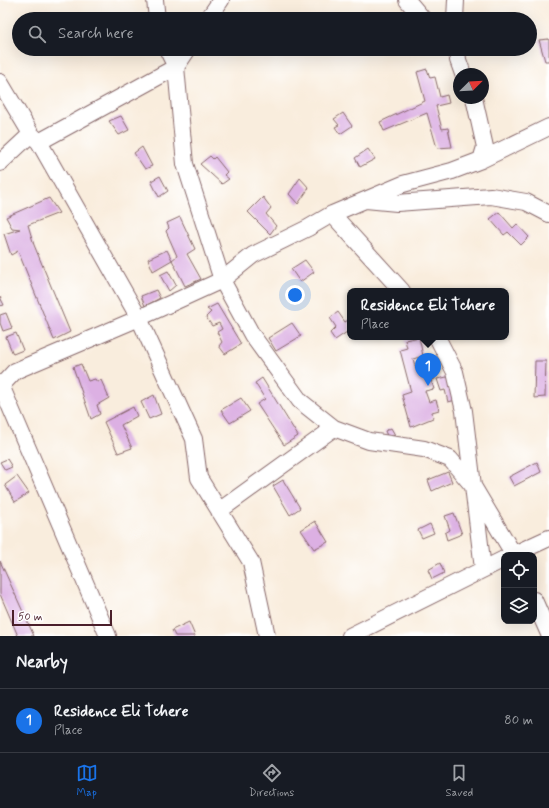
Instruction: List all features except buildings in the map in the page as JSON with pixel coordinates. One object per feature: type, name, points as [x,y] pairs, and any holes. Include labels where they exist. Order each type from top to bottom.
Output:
[{"type":"street","points":[[155,0],[156,12]]},
{"type":"street","points":[[213,12],[221,0]]},
{"type":"street","points":[[407,0],[417,12]]},
{"type":"street","points":[[455,12],[456,0]]},
{"type":"street","points":[[170,56],[176,67],[185,164],[222,280],[252,335],[300,401],[334,428],[369,441],[424,449],[450,460],[473,486],[509,552]]},
{"type":"street","points":[[0,163],[35,138],[176,67],[183,56]]},
{"type":"street","points":[[0,82],[35,138],[139,318],[194,439],[199,478],[251,562],[267,636]]},
{"type":"street","points":[[475,104],[485,148],[481,160]]},
{"type":"street","points":[[108,636],[0,385],[15,371],[139,318],[222,280],[252,255],[308,228],[332,214],[403,184],[452,171],[481,160],[549,127]]},
{"type":"street","points":[[364,200],[397,204],[491,196],[526,202],[549,214]]},
{"type":"street","points":[[332,214],[399,288]]},
{"type":"street","points":[[439,340],[455,372],[464,411],[483,569]]},
{"type":"street","points":[[219,511],[334,428]]},
{"type":"street","points":[[519,552],[549,538]]},
{"type":"street","points":[[350,636],[501,561]]},
{"type":"street","points":[[537,607],[549,634]]},
{"type":"place","name":"Residence Eli Tchere","points":[[428,386]]}]
